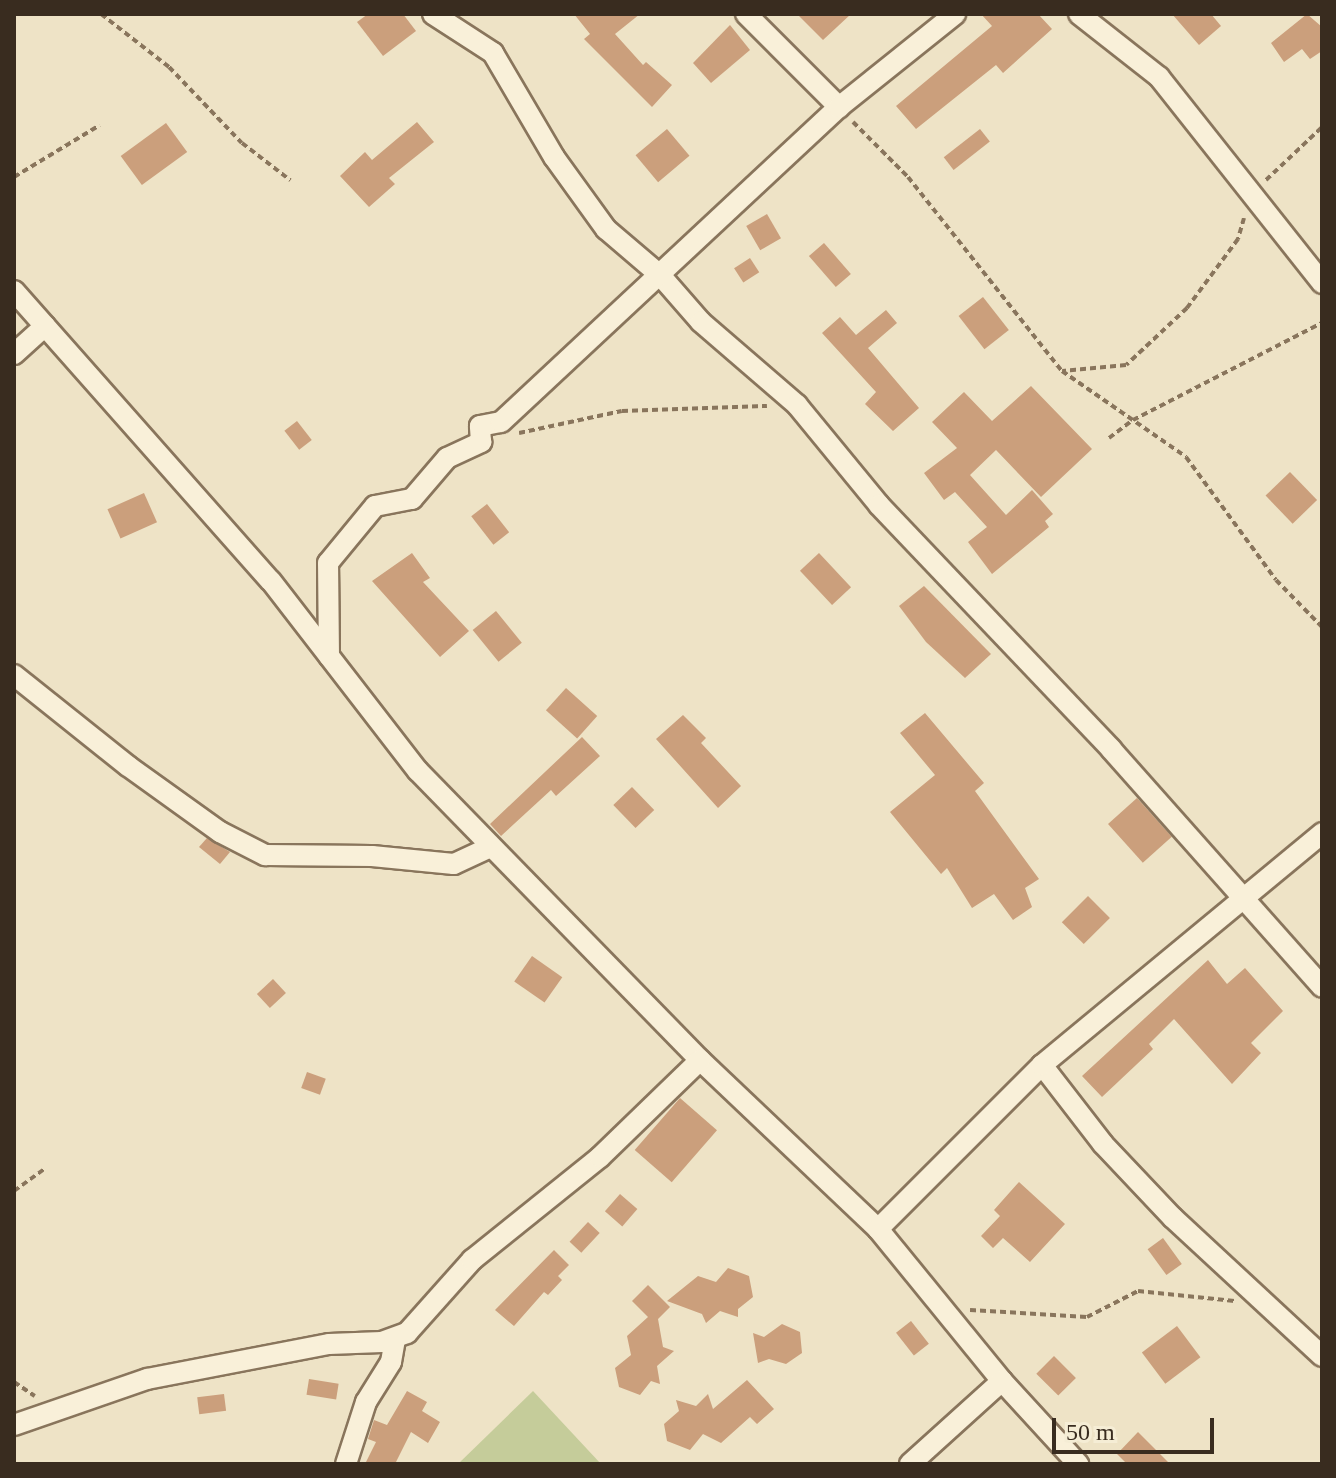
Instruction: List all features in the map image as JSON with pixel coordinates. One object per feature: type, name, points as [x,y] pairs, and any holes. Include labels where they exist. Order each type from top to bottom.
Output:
[{"type":"street","points":[[433,14],[493,53],[606,229],[660,275],[701,322],[797,405],[950,582],[1111,749],[1322,987]]},
{"type":"street","points":[[746,14],[839,107]]},
{"type":"street","points":[[329,656],[328,563],[375,506],[412,499],[447,458],[481,442],[480,426],[501,422],[839,107],[955,14]]},
{"type":"street","points":[[1079,14],[1159,77],[1322,283]]},
{"type":"street","points":[[14,291],[271,581],[418,771],[489,848],[700,1060],[878,1229],[1002,1381],[1078,1464]]},
{"type":"street","points":[[14,354],[45,326]]},
{"type":"street","points":[[14,675],[128,766],[220,832],[265,855],[360,855],[454,864],[489,848]]},
{"type":"street","points":[[878,1229],[1042,1065],[1322,833]]},
{"type":"street","points":[[14,1425],[147,1379],[329,1344],[395,1339],[414,1326],[472,1260],[600,1157],[700,1060]]},
{"type":"street","points":[[1042,1065],[1103,1144],[1173,1218],[1322,1356]]},
{"type":"street","points":[[346,1464],[366,1402],[391,1362],[395,1339]]},
{"type":"street","points":[[910,1464],[1002,1381]]},
{"type":"path","points":[[101,14],[169,67],[242,143],[290,180]]},
{"type":"path","points":[[839,107],[908,177],[1062,371],[1186,457],[1276,580],[1322,627]]},
{"type":"path","points":[[14,177],[100,125]]},
{"type":"path","points":[[1062,371],[1126,365],[1187,308],[1238,239],[1251,194],[1322,127]]},
{"type":"path","points":[[1109,438],[1133,420],[1322,323]]},
{"type":"path","points":[[481,442],[622,411],[797,405]]},
{"type":"path","points":[[14,1191],[44,1169]]},
{"type":"path","points":[[940,1308],[1087,1317],[1138,1291],[1270,1305]]},
{"type":"green space","points":[[533,1391],[601,1464],[458,1464]]},
{"type":"building","points":[[368,14],[403,14],[416,31],[383,56],[357,22]]},
{"type":"building","points":[[574,14],[640,14],[615,34],[643,65],[646,62],[672,85],[652,107],[584,39],[590,34]]},
{"type":"building","points":[[797,14],[851,14],[823,40]]},
{"type":"building","points":[[981,14],[1038,14],[1052,29],[1003,73],[996,65],[916,129],[896,106],[992,26]]},
{"type":"building","points":[[1172,14],[1211,14],[1221,26],[1199,45]]},
{"type":"building","points":[[1307,14],[1322,27],[1322,51],[1310,59],[1302,49],[1284,62],[1271,43]]},
{"type":"building","points":[[730,25],[750,50],[711,83],[693,63]]},
{"type":"building","points":[[417,122],[434,142],[389,178],[395,184],[369,207],[340,176],[365,152],[372,160]]},
{"type":"building","points":[[166,123],[187,152],[142,185],[121,156]]},
{"type":"building","points":[[667,129],[689,156],[658,182],[636,155]]},
{"type":"building","points":[[980,129],[990,142],[954,170],[944,157]]},
{"type":"building","points":[[767,214],[781,238],[760,250],[746,226]]},
{"type":"building","points":[[824,243],[851,274],[836,287],[809,256]]},
{"type":"building","points":[[750,258],[759,272],[743,283],[734,268]]},
{"type":"building","points":[[983,297],[1009,330],[984,349],[959,316]]},
{"type":"building","points":[[886,310],[897,323],[868,348],[919,408],[893,431],[865,404],[876,392],[822,333],[840,317],[856,335]]},
{"type":"building","points":[[1031,386],[1092,449],[1041,497],[996,450],[970,475],[1006,515],[1032,490],[1053,514],[1045,521],[1049,527],[992,574],[968,542],[987,527],[955,492],[944,500],[924,473],[957,448],[932,422],[964,392],[992,421]]},
{"type":"building","points":[[297,421],[312,440],[299,450],[284,431]]},
{"type":"building","points":[[1290,472],[1317,500],[1293,524],[1266,496]]},
{"type":"building","points":[[144,493],[157,522],[120,539],[107,509]]},
{"type":"building","points":[[487,504],[509,532],[493,545],[471,516]]},
{"type":"building","points":[[412,553],[430,578],[423,582],[469,631],[440,657],[372,581]]},
{"type":"building","points":[[819,553],[851,587],[832,605],[800,571]]},
{"type":"building","points":[[924,586],[991,654],[965,678],[926,642],[899,606]]},
{"type":"building","points":[[496,611],[522,643],[498,662],[473,630]]},
{"type":"building","points":[[566,688],[597,716],[577,738],[546,710]]},
{"type":"building","points":[[925,713],[984,783],[975,791],[1039,879],[1025,888],[1032,907],[1013,920],[994,894],[972,908],[947,868],[941,874],[890,812],[935,775],[900,733]]},
{"type":"building","points":[[683,715],[706,738],[701,743],[741,786],[718,808],[656,739]]},
{"type":"building","points":[[582,737],[600,756],[556,796],[551,790],[501,836],[490,824]]},
{"type":"building","points":[[632,787],[654,810],[636,828],[613,805]]},
{"type":"building","points":[[1137,798],[1172,837],[1143,863],[1108,824]]},
{"type":"building","points":[[207,838],[230,852],[220,864],[199,847]]},
{"type":"building","points":[[1088,896],[1110,918],[1084,944],[1062,922]]},
{"type":"building","points":[[532,956],[562,977],[545,1003],[514,981]]},
{"type":"building","points":[[1208,960],[1227,984],[1245,968],[1283,1011],[1251,1043],[1261,1053],[1232,1084],[1174,1019],[1149,1044],[1153,1049],[1102,1097],[1082,1076]]},
{"type":"building","points":[[273,979],[286,993],[270,1008],[257,994]]},
{"type":"building","points":[[307,1072],[326,1079],[320,1095],[301,1088]]},
{"type":"building","points":[[680,1098],[717,1130],[672,1182],[635,1150]]},
{"type":"building","points":[[1019,1182],[1065,1224],[1030,1262],[1003,1238],[993,1248],[981,1236],[1000,1216],[994,1210]]},
{"type":"building","points":[[620,1194],[637,1209],[622,1226],[605,1211]]},
{"type":"building","points":[[588,1222],[600,1233],[581,1253],[570,1242]]},
{"type":"building","points":[[1163,1238],[1182,1264],[1166,1275],[1148,1249]]},
{"type":"building","points":[[554,1250],[569,1265],[558,1276],[562,1280],[548,1295],[544,1292],[514,1326],[495,1310]]},
{"type":"building","points":[[728,1268],[749,1276],[753,1297],[738,1309],[738,1317],[720,1311],[706,1323],[702,1314],[667,1301],[698,1276],[716,1282]]},
{"type":"building","points":[[648,1285],[670,1307],[658,1319],[663,1347],[674,1351],[657,1366],[660,1384],[651,1381],[640,1395],[619,1387],[615,1368],[631,1355],[627,1336],[648,1317],[632,1301]]},
{"type":"building","points":[[911,1321],[929,1344],[914,1356],[896,1333]]},
{"type":"building","points":[[782,1324],[800,1332],[802,1353],[786,1364],[769,1359],[758,1363],[753,1333],[764,1337]]},
{"type":"building","points":[[1177,1326],[1200,1357],[1165,1384],[1142,1352]]},
{"type":"building","points":[[1054,1356],[1076,1378],[1058,1396],[1036,1374]]},
{"type":"building","points":[[309,1379],[339,1384],[336,1399],[306,1395]]},
{"type":"building","points":[[747,1380],[774,1409],[757,1424],[750,1417],[721,1443],[703,1434],[690,1450],[667,1441],[664,1424],[679,1411],[676,1400],[696,1406],[708,1394],[713,1409]]},
{"type":"building","points":[[407,1391],[427,1402],[422,1411],[440,1422],[428,1443],[411,1432],[395,1464],[365,1464],[376,1442],[368,1439],[374,1420],[387,1425]]},
{"type":"building","points":[[224,1394],[226,1411],[199,1414],[197,1397]]},
{"type":"building","points":[[1138,1432],[1170,1464],[1127,1464],[1117,1454]]}]
